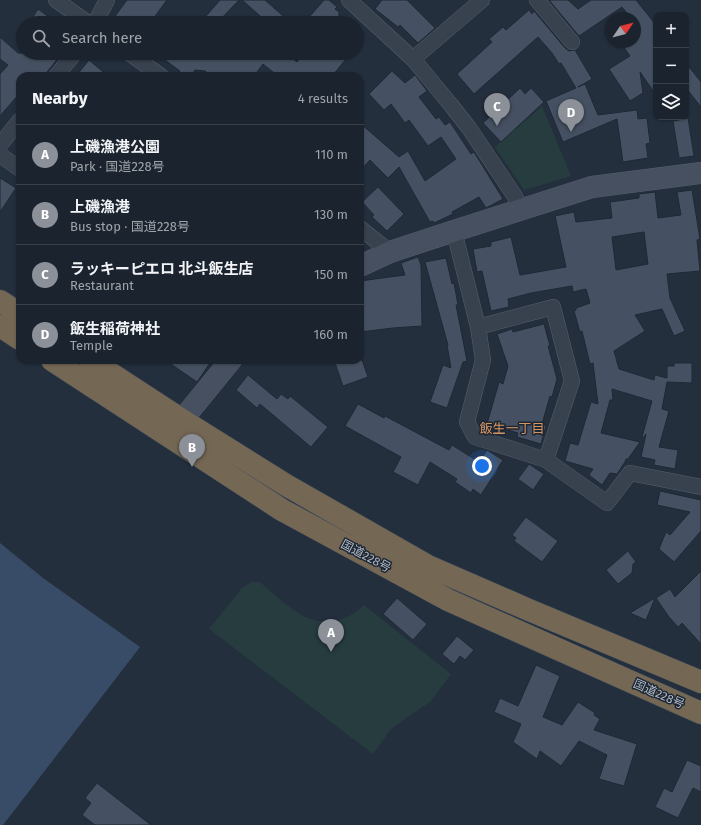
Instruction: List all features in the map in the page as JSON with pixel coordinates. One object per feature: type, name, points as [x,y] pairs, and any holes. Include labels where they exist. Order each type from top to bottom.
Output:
[{"type":"highway","points":[[0,301],[16,311]]},
{"type":"highway","points":[[0,326],[16,336]]},
{"type":"highway","name":"国道228号","points":[[59,364],[177,429],[286,485],[428,566],[701,682]]},
{"type":"highway","name":"国道228号","points":[[95,364],[282,510],[448,600],[701,713]]},
{"type":"street","points":[[56,0],[78,16]]},
{"type":"street","points":[[99,16],[107,0]]},
{"type":"street","points":[[349,0],[413,59],[468,128],[514,195],[521,208]]},
{"type":"street","points":[[413,59],[482,0]]},
{"type":"street","points":[[537,0],[572,42]]},
{"type":"street","points":[[59,72],[69,60]]},
{"type":"street","points":[[139,60],[155,72]]},
{"type":"street","points":[[0,145],[16,125]]},
{"type":"street","points":[[0,155],[16,166]]},
{"type":"street","points":[[364,264],[390,252],[521,208],[592,187],[701,173]]},
{"type":"street","points":[[364,231],[390,252]]},
{"type":"street","points":[[454,231],[478,328],[483,360],[467,422],[475,437],[546,460],[607,504],[630,473],[701,487]]},
{"type":"street","points":[[478,328],[553,307],[572,381],[546,460]]},
{"type":"street","points":[[177,429],[228,364]]},
{"type":"green space","points":[[542,106],[571,176],[524,190],[495,147]]},
{"type":"green space","points":[[251,582],[260,582],[289,607],[300,614],[323,622],[336,621],[349,616],[364,605],[451,674],[431,701],[391,729],[373,754],[209,629],[242,588]]},
{"type":"water","points":[[0,543],[43,578],[140,647],[3,825],[0,825]]},
{"type":"building","points":[[127,0],[167,0],[155,16],[115,16]]},
{"type":"building","points":[[220,0],[239,0],[224,16],[206,16]]},
{"type":"building","points":[[242,0],[265,0],[283,16],[260,16]]},
{"type":"building","points":[[324,0],[329,0],[337,7],[335,9],[339,12],[339,16],[310,16]]},
{"type":"building","points":[[382,0],[407,0],[435,28],[418,43],[400,25],[398,27],[375,9]]},
{"type":"building","points":[[549,0],[568,0],[578,9],[591,0],[636,0],[653,21],[653,91],[640,72],[643,93],[630,101],[609,69],[630,56],[624,48],[641,48],[641,12],[626,12],[622,7],[615,12],[605,12],[605,18],[579,36]]},
{"type":"building","points":[[38,9],[48,16],[34,16]]},
{"type":"building","points":[[529,10],[532,14],[534,11],[565,48],[569,51],[575,50],[592,79],[578,87],[585,84],[598,115],[637,110],[638,119],[647,118],[650,143],[646,144],[648,158],[623,162],[617,119],[563,142],[546,101],[576,88],[561,63],[559,64],[552,53],[538,37],[474,94],[457,74],[492,42],[489,39],[503,27],[506,30]]},
{"type":"building","points":[[0,37],[16,51],[16,60],[57,60],[47,72],[16,72],[16,98],[0,116],[0,74],[8,65],[0,59]]},
{"type":"building","points":[[89,60],[103,72],[79,72]]},
{"type":"building","points":[[165,60],[294,60],[297,62],[299,60],[345,60],[335,72],[273,72],[263,64],[257,72],[206,72],[195,70],[194,72],[179,72],[180,71]]},
{"type":"building","points":[[689,67],[701,82],[701,107],[689,92]]},
{"type":"building","points":[[392,71],[405,83],[415,75],[427,91],[419,97],[436,119],[439,117],[445,125],[450,122],[471,154],[474,152],[503,199],[486,208],[479,197],[452,212],[453,214],[434,223],[433,221],[430,222],[399,167],[388,178],[370,160],[364,167],[364,126],[399,157],[408,151],[425,181],[456,159],[441,137],[428,146],[409,120],[405,123],[391,104],[384,110],[369,94]]},
{"type":"building","points":[[520,88],[525,94],[531,88],[544,102],[501,142],[483,123]]},
{"type":"building","points":[[688,120],[694,156],[679,158],[673,121]]},
{"type":"building","points":[[0,178],[16,188],[0,212]]},
{"type":"building","points":[[378,187],[404,214],[387,231],[372,217],[374,215],[364,204],[364,200]]},
{"type":"building","points":[[692,190],[700,239],[697,240],[700,271],[667,274],[670,298],[685,331],[674,336],[662,309],[635,315],[645,331],[614,351],[619,369],[654,380],[655,375],[667,378],[667,366],[674,366],[674,363],[692,363],[692,383],[667,382],[662,409],[669,411],[659,447],[678,450],[675,469],[654,465],[655,460],[641,457],[646,434],[643,438],[642,437],[652,401],[612,389],[613,400],[610,400],[601,433],[640,442],[628,459],[626,459],[617,474],[610,473],[602,485],[589,475],[593,469],[565,461],[570,443],[578,445],[591,402],[598,404],[593,363],[590,364],[582,331],[580,332],[574,311],[576,308],[590,303],[586,289],[573,292],[572,286],[531,293],[508,299],[509,307],[491,311],[482,271],[477,272],[473,249],[491,246],[491,242],[511,237],[520,275],[566,267],[555,216],[574,212],[576,222],[612,218],[610,202],[639,198],[639,194],[655,192],[658,218],[681,215],[677,192]],"holes":[[[644,232],[648,264],[616,270],[612,237]]]},
{"type":"building","points":[[418,257],[421,265],[422,326],[364,332],[364,280],[405,275],[401,263]]},
{"type":"building","points":[[446,258],[452,284],[454,283],[458,305],[456,305],[467,361],[463,362],[447,408],[430,402],[443,365],[451,368],[448,345],[425,262]]},
{"type":"building","points":[[544,324],[557,379],[552,397],[550,396],[542,424],[546,426],[541,444],[517,437],[518,433],[487,424],[499,382],[503,384],[508,366],[497,334],[512,329],[513,332]]},
{"type":"building","points":[[171,364],[209,364],[197,382]]},
{"type":"building","points":[[335,364],[363,364],[368,377],[343,386]]},
{"type":"building","points":[[248,375],[277,399],[281,394],[288,399],[290,396],[328,427],[311,447],[260,404],[257,408],[236,390]]},
{"type":"building","points":[[358,404],[384,418],[385,416],[449,450],[452,445],[479,462],[487,450],[503,460],[481,495],[473,489],[471,493],[455,482],[457,479],[430,462],[418,485],[393,472],[401,457],[345,426]]},
{"type":"building","points":[[529,464],[544,474],[533,490],[518,479]]},
{"type":"building","points":[[660,491],[701,500],[701,531],[674,562],[659,549],[666,532],[670,535],[690,512],[657,505]]},
{"type":"building","points":[[526,517],[558,541],[542,562],[514,541],[516,538],[512,535]]},
{"type":"building","points":[[628,551],[636,562],[633,564],[632,573],[618,584],[606,570]]},
{"type":"building","points":[[701,571],[701,644],[682,623],[678,627],[656,598],[670,589],[675,597]]},
{"type":"building","points":[[397,598],[427,624],[413,640],[383,614]]},
{"type":"building","points":[[655,598],[646,620],[630,613]]},
{"type":"building","points":[[457,636],[474,650],[465,660],[460,656],[454,664],[442,654]]},
{"type":"building","points":[[536,665],[560,676],[543,717],[562,725],[578,702],[595,713],[594,715],[600,719],[594,730],[637,744],[624,786],[599,779],[607,755],[579,741],[561,766],[540,751],[537,759],[513,742],[521,724],[494,712],[500,698],[518,706]]},
{"type":"building","points":[[687,760],[701,766],[701,792],[693,788],[678,818],[655,807],[664,788],[672,792]]},
{"type":"building","points":[[97,783],[151,825],[95,825],[82,815],[91,803],[85,798]]},
{"type":"place","name":"ラッキーピエロ 北斗飯生店","points":[[497,126]]},
{"type":"place","name":"飯生稲荷神社","points":[[571,132]]},
{"type":"place","name":"上磯漁港","points":[[192,467]]},
{"type":"place","name":"上磯漁港公園","points":[[331,652]]},
{"type":"district","name":"飯生一丁目","points":[[512,428]]}]
